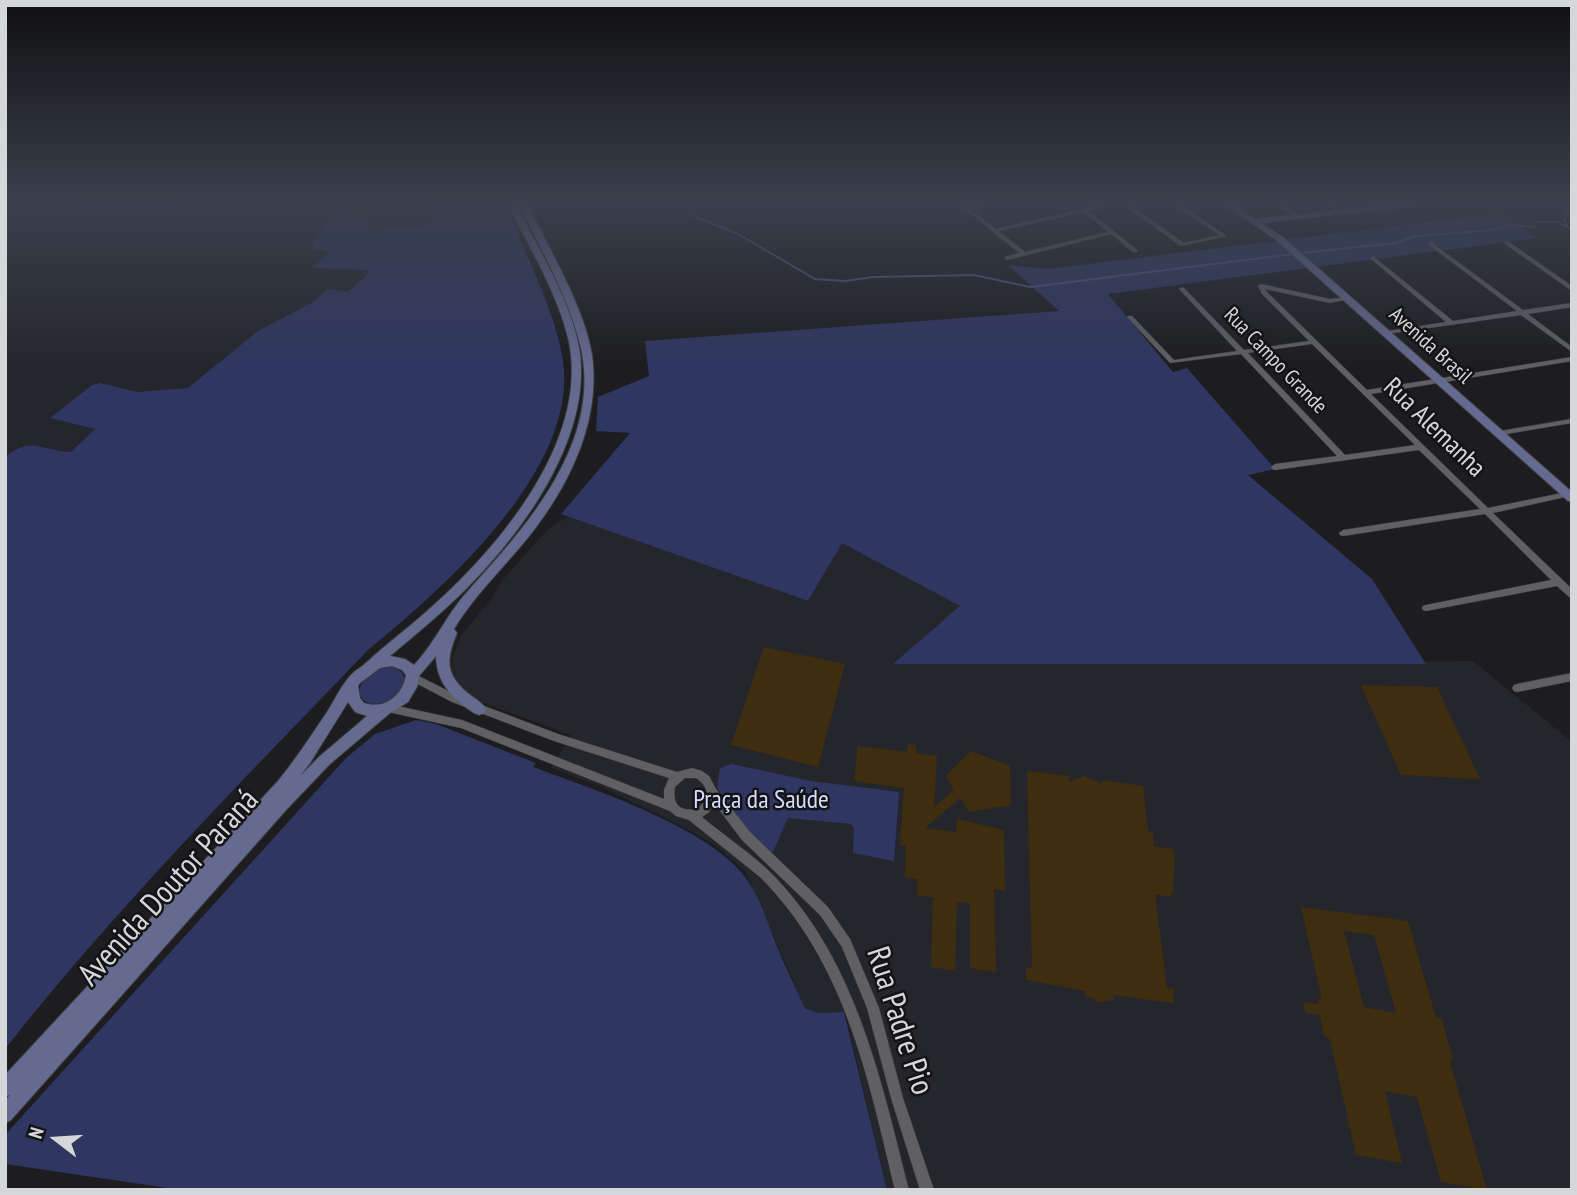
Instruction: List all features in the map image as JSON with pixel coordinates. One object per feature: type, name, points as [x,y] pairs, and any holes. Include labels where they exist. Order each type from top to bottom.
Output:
[{"type":"main road","points":[[537,258],[562,309],[576,359],[566,428],[555,460],[510,531],[440,607],[362,672],[352,687],[351,695],[358,707],[366,710],[387,709],[404,698],[413,675],[424,664],[450,622],[524,537],[562,478],[576,447],[588,383],[588,361],[572,311],[548,258]]},
{"type":"main road","name":"Avenida Brasil","points":[[1300,258],[1570,495]]},
{"type":"main road","points":[[480,709],[449,684],[440,665],[444,646],[489,576]]},
{"type":"main road","points":[[371,666],[392,660],[409,667],[413,675]]},
{"type":"main road","name":"Avenida Doutor Paraná","points":[[5,1087],[283,786],[305,759],[352,687]]},
{"type":"main road","name":"Avenida Doutor Paraná","points":[[5,1114],[282,804],[325,760],[387,709]]},
{"type":"street","points":[[1373,258],[1451,323]]},
{"type":"street","points":[[1449,258],[1572,351]]},
{"type":"street","points":[[1528,258],[1572,289]]},
{"type":"street","name":"Rua Alemanha","points":[[1347,298],[1330,301],[1308,298],[1261,286],[1264,293],[1572,595]]},
{"type":"street","name":"Rua Campo Grande","points":[[1182,289],[1343,457]]},
{"type":"street","points":[[1388,333],[1572,306]]},
{"type":"street","points":[[1130,317],[1171,362],[1314,342]]},
{"type":"street","points":[[1367,392],[1572,359]]},
{"type":"street","points":[[1500,433],[1572,421]]},
{"type":"street","points":[[1275,467],[1420,447]]},
{"type":"street","points":[[1343,533],[1488,511],[1570,495]]},
{"type":"street","points":[[1426,608],[1559,582]]},
{"type":"street","points":[[387,709],[461,724],[670,806],[677,812],[691,815],[708,804],[712,792],[708,782],[698,775],[680,776],[570,743],[480,709],[413,675]]},
{"type":"street","points":[[1517,688],[1572,677]]},
{"type":"street","points":[[670,806],[668,790],[680,776]]},
{"type":"street","name":"Rua Padre Pio","points":[[712,792],[746,836],[824,911],[846,943],[873,1008],[897,1098],[927,1190]]},
{"type":"street","name":"Rua Padre Pio","points":[[691,815],[735,849],[773,884],[800,917],[841,980],[860,1025],[902,1190]]},
{"type":"shaded area","points":[[5,258],[419,258],[5,534]]},
{"type":"shaded area","points":[[568,516],[808,601],[841,542],[961,606],[894,664],[1473,661],[1572,742],[1572,1190],[887,1190],[845,1012],[819,1013],[805,1008],[745,871],[712,843],[679,825],[602,787],[551,768],[571,735],[478,701],[468,696],[458,682],[452,669],[453,656],[462,634],[492,598],[500,583],[547,530]]},
{"type":"green space","points":[[323,258],[528,258],[546,301],[563,361],[562,402],[550,443],[528,484],[500,523],[467,560],[368,650],[228,796],[91,945],[5,1049],[5,457],[14,450],[30,445],[71,452],[95,429],[50,418],[92,385],[100,383],[138,392],[188,388],[258,331],[313,302],[328,289],[348,292],[369,273],[367,270],[313,268]]},
{"type":"green space","points":[[1139,258],[1386,258],[1108,294],[1173,372],[1187,368],[1275,469],[1248,475],[1372,579],[1426,664],[893,664],[960,606],[842,543],[808,601],[561,514],[630,433],[596,431],[598,397],[649,376],[645,341],[1059,311],[1008,265],[1048,269]]},
{"type":"green space","points":[[392,667],[401,672],[405,679],[399,693],[383,703],[373,704],[363,700],[359,692],[363,681],[375,670]]},
{"type":"green space","points":[[416,720],[436,724],[536,763],[533,767],[650,812],[708,844],[731,862],[748,881],[757,898],[805,1008],[819,1013],[844,1012],[887,1190],[181,1190],[5,1164],[5,1135],[346,758],[375,734]]},
{"type":"green space","name":"Praça da Saúde","points":[[732,764],[811,781],[899,792],[894,861],[853,853],[854,829],[851,824],[788,818],[771,856],[747,831],[717,788],[720,768]]},
{"type":"building","points":[[764,647],[845,664],[818,767],[731,745]]},
{"type":"building","points":[[1361,685],[1437,687],[1480,779],[1401,775]]},
{"type":"building","points":[[908,744],[916,745],[916,753],[937,756],[934,807],[954,790],[946,776],[971,751],[1010,766],[1011,805],[969,812],[960,798],[925,828],[956,832],[957,819],[1004,830],[1005,891],[994,889],[996,972],[970,968],[970,903],[957,902],[955,971],[931,967],[933,898],[917,895],[918,879],[905,877],[906,846],[900,845],[904,788],[854,781],[858,746],[907,752]]},
{"type":"building","points":[[1027,771],[1069,776],[1069,782],[1084,776],[1102,784],[1102,780],[1143,786],[1148,831],[1153,832],[1154,846],[1173,849],[1175,856],[1173,891],[1170,897],[1155,894],[1167,988],[1174,989],[1173,1003],[1114,995],[1114,1000],[1098,1002],[1085,995],[1085,991],[1026,980],[1026,967],[1032,968]]},
{"type":"building","points":[[1301,907],[1408,921],[1436,1018],[1442,1019],[1453,1060],[1449,1059],[1487,1190],[1441,1182],[1417,1097],[1385,1091],[1402,1163],[1356,1155],[1330,1039],[1324,1036],[1320,1015],[1306,1013],[1303,1002],[1319,1004],[1318,999],[1322,1000]],"holes":[[[1344,931],[1374,935],[1396,1013],[1364,1007]]]},
{"type":"waterway","points":[[779,258],[815,279],[846,281],[873,277],[974,275],[1030,287],[1264,258]]}]
